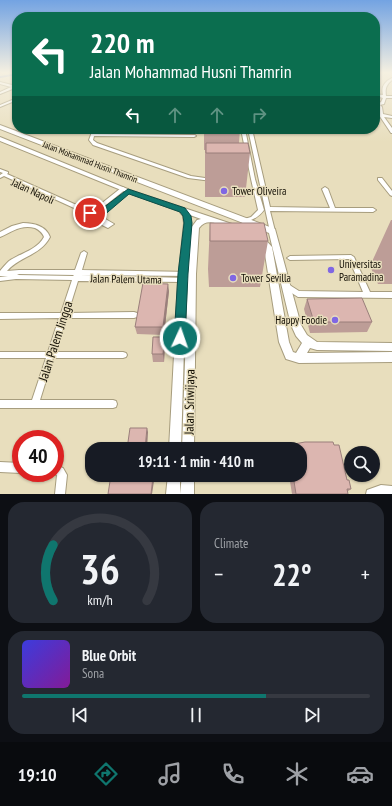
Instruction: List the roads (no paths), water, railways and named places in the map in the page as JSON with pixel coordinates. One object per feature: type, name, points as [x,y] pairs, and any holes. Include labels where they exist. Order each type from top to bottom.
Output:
[{"type":"street","points":[[380,96],[392,97]]},
{"type":"street","points":[[380,104],[383,103],[385,97]]},
{"type":"street","points":[[0,105],[12,100]]},
{"type":"street","points":[[380,108],[381,116],[392,132]]},
{"type":"street","points":[[381,116],[392,117]]},
{"type":"street","name":"Jalan Mohammad Husni Thamrin","points":[[0,127],[12,132]]},
{"type":"street","name":"Jalan Mohammad Husni Thamrin","points":[[18,134],[272,231]]},
{"type":"street","points":[[243,220],[253,218],[261,210],[244,134]]},
{"type":"street","points":[[251,134],[269,209],[272,231],[296,325],[302,338],[307,343],[317,346],[392,347]]},
{"type":"street","points":[[194,136],[93,135],[92,141],[97,145],[190,177],[218,180]]},
{"type":"street","points":[[245,138],[252,138]]},
{"type":"street","name":"Jalan Mohammad Husni Thamrin","points":[[0,139],[155,201],[236,228]]},
{"type":"street","points":[[33,153],[46,151],[49,149],[47,145]]},
{"type":"street","points":[[47,159],[49,153],[61,151]]},
{"type":"street","name":"Jalan Napoli","points":[[0,170],[5,171],[2,176],[94,216],[126,190]]},
{"type":"street","points":[[380,178],[392,194]]},
{"type":"street","points":[[325,189],[333,210]]},
{"type":"street","points":[[155,201],[161,200],[165,197],[164,190]]},
{"type":"street","points":[[171,206],[168,202],[169,198],[180,196]]},
{"type":"street","points":[[269,209],[372,210]]},
{"type":"street","name":"Jalan Sriwijaya","points":[[175,442],[188,223],[187,216],[182,210]]},
{"type":"street","name":"Jalan Sriwijaya","points":[[188,442],[184,277],[195,228],[200,222],[209,219]]},
{"type":"street","points":[[0,235],[21,224],[31,225],[46,233],[47,237],[45,242],[8,266],[0,275]]},
{"type":"street","points":[[254,236],[261,239],[268,247],[285,347],[290,356],[299,358],[392,358]]},
{"type":"street","name":"Jalan Palem Utama","points":[[76,276],[84,253]]},
{"type":"street","points":[[290,258],[351,257],[368,295]]},
{"type":"street","points":[[19,272],[22,264],[22,258]]},
{"type":"street","name":"Jalan Palem Utama","points":[[0,275],[19,272],[76,276]]},
{"type":"street","name":"Jalan Palem Utama","points":[[0,275],[16,277],[184,277]]},
{"type":"street","name":"Jalan Palem Jingga","points":[[35,403],[76,276]]},
{"type":"street","points":[[286,286],[298,294],[392,295]]},
{"type":"street","points":[[0,316],[134,315]]},
{"type":"street","points":[[299,358],[307,343]]},
{"type":"street","points":[[0,355],[123,355]]},
{"type":"street","points":[[0,404],[113,404]]},
{"type":"street","points":[[0,467],[12,468]]},
{"type":"street","points":[[60,494],[61,482]]},
{"type":"street","points":[[173,494],[174,482]]},
{"type":"street","points":[[187,494],[188,482]]},
{"type":"street","points":[[371,494],[381,490],[392,491]]},
{"type":"place","name":"Tower Oliveira","points":[[224,191]]},
{"type":"place","name":"Universitas Paramadina","points":[[331,270]]},
{"type":"place","name":"Tower Sevilla","points":[[233,278]]},
{"type":"place","name":"Happy Foodie","points":[[335,320]]}]
